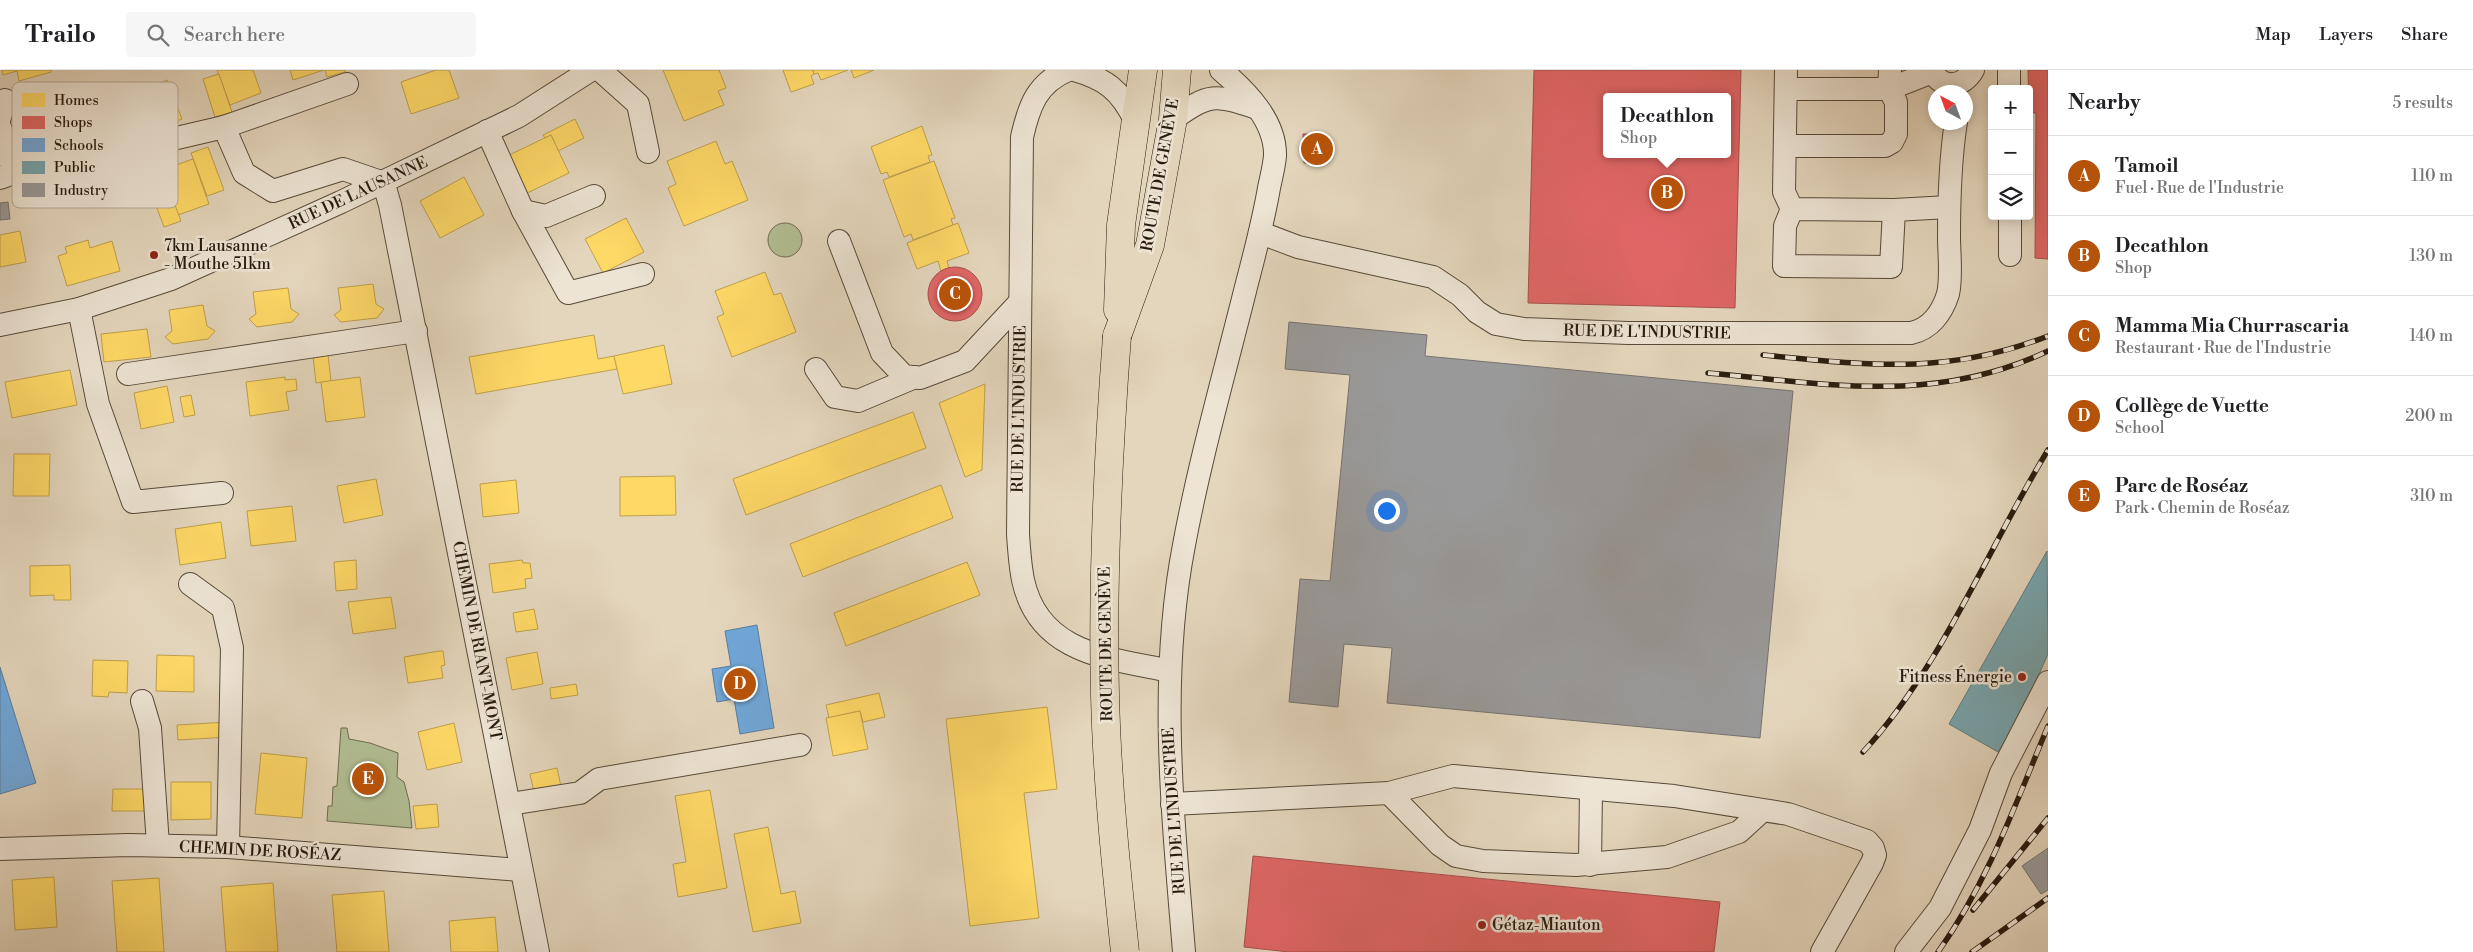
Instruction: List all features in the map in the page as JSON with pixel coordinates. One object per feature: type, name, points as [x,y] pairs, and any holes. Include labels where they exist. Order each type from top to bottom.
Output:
[{"type":"main road","name":"ROUTE DE GENÈVE","points":[[1125,952],[1112,830],[1105,696],[1105,556],[1121,225],[1143,70]]},
{"type":"main road","name":"ROUTE DE GENÈVE","points":[[1117,336],[1150,245],[1173,119],[1177,70]]},
{"type":"street","name":"RUE DE LAUSANNE","points":[[0,325],[80,309],[171,279],[519,116],[591,70]]},
{"type":"street","points":[[600,70],[638,104],[648,152]]},
{"type":"street","points":[[1074,70],[1094,76],[1107,83],[1126,102],[1135,120]]},
{"type":"street","name":"RUE DE L'INDUSTRIE","points":[[1184,952],[1172,804],[1169,725],[1172,626],[1183,546],[1218,399],[1261,233],[1275,158],[1271,131],[1257,108],[1232,79],[1221,70]]},
{"type":"street","points":[[2009,70],[2009,85]]},
{"type":"street","points":[[1894,210],[1891,267],[1784,266],[1785,226],[1792,209],[1784,192],[1786,79],[1890,80],[1932,71],[1940,82],[1946,84],[1959,84],[1967,81]]},
{"type":"street","name":"RUE DE L'INDUSTRIE","points":[[1052,73],[1034,96],[1028,110],[1022,137],[1018,534],[1023,580],[1031,602],[1042,621],[1054,634],[1070,646],[1087,653],[1170,671]]},
{"type":"street","points":[[1785,146],[1885,146],[1892,142],[1896,134],[1896,102],[1890,80]]},
{"type":"street","points":[[178,138],[224,127],[347,84]]},
{"type":"street","points":[[1173,119],[1208,98],[1230,99],[1257,108]]},
{"type":"street","points":[[0,127],[7,175]]},
{"type":"street","points":[[224,127],[244,173],[273,191],[343,169],[382,181]]},
{"type":"street","name":"RUE DE L'INDUSTRIE","points":[[1261,233],[1298,247],[1433,277],[1460,295],[1477,312],[1496,324],[1524,329],[1628,333],[1897,335],[1918,332],[1925,328],[1940,313],[1948,292],[1949,207],[1955,130]]},
{"type":"street","points":[[487,131],[523,211],[568,293],[643,274]]},
{"type":"street","name":"CHEMIN DE RIANT-MONT","points":[[382,181],[390,205],[416,331],[510,804],[520,870],[538,952]]},
{"type":"street","points":[[523,211],[546,216],[594,196]]},
{"type":"street","points":[[1792,209],[1894,210],[1949,207]]},
{"type":"street","points":[[2010,220],[2010,255]]},
{"type":"street","points":[[839,241],[882,353],[904,376],[920,378],[966,361],[1020,302]]},
{"type":"street","points":[[80,309],[98,404],[133,502],[222,493]]},
{"type":"street","points":[[128,374],[416,331]]},
{"type":"street","points":[[816,369],[835,397],[858,401],[915,377]]},
{"type":"street","points":[[190,584],[223,608],[232,648],[228,847]]},
{"type":"street","points":[[1906,952],[1940,908],[1980,830],[2002,773],[2048,682]]},
{"type":"street","points":[[142,701],[150,728],[158,845]]},
{"type":"street","points":[[510,804],[580,793],[599,779],[800,745]]},
{"type":"street","points":[[1172,804],[1388,793],[1453,776],[1674,796],[1788,814],[1867,841],[1873,848],[1875,855],[1822,952]]},
{"type":"street","points":[[1590,788],[1590,865]]},
{"type":"street","points":[[1388,793],[1440,845],[1456,856],[1483,861],[1590,865],[1667,857],[1739,832],[1762,811]]},
{"type":"street","name":"CHEMIN DE ROSÉAZ","points":[[0,849],[158,845],[228,847],[520,870]]},
{"type":"green space","points":[[785,223],[792,224],[797,228],[801,233],[801,247],[797,252],[792,256],[785,257],[778,256],[773,252],[769,247],[768,240],[769,233],[773,228],[778,224]]},
{"type":"green space","points":[[341,728],[347,728],[349,739],[370,743],[398,753],[397,777],[404,782],[409,801],[412,828],[327,821],[328,806],[332,806],[333,787],[337,786]]},
{"type":"building: Homes","points":[[2,70],[51,70],[51,72],[19,81],[17,71],[3,75]]},
{"type":"building: Homes","points":[[217,70],[253,70],[261,93],[230,105]]},
{"type":"building: Homes","points":[[290,70],[324,70],[293,80]]},
{"type":"building: Homes","points":[[325,70],[345,70],[345,72],[327,77]]},
{"type":"building: Homes","points":[[436,70],[449,70],[459,98],[411,114],[401,82]]},
{"type":"building: Homes","points":[[663,70],[719,70],[726,88],[718,91],[724,105],[684,121]]},
{"type":"building: Homes","points":[[783,70],[813,70],[814,74],[811,76],[814,84],[791,92]]},
{"type":"building: Homes","points":[[813,70],[848,70],[821,80],[818,73],[814,74]]},
{"type":"building: Homes","points":[[851,70],[874,70],[854,78]]},
{"type":"building: Homes","points":[[219,74],[232,112],[215,117],[203,79]]},
{"type":"building: Homes","points":[[178,109],[182,119],[178,121]]},
{"type":"building: Homes","points":[[575,119],[584,138],[558,151],[551,135],[545,138],[543,135]]},
{"type":"building: Homes","points":[[922,126],[932,155],[928,156],[930,162],[889,177],[887,172],[881,174],[871,147]]},
{"type":"building: Homes","points":[[551,135],[569,173],[523,195],[505,157]]},
{"type":"building: Homes","points":[[716,141],[725,164],[732,161],[748,200],[684,226],[668,188],[676,184],[667,161]]},
{"type":"building: Homes","points":[[208,147],[224,190],[207,196],[191,153]]},
{"type":"building: Homes","points":[[193,159],[209,204],[178,215],[176,208],[178,208],[178,164]]},
{"type":"building: Homes","points":[[934,161],[955,218],[951,219],[953,225],[913,240],[911,234],[904,237],[883,180]]},
{"type":"building: Homes","points":[[464,177],[484,215],[440,238],[420,201]]},
{"type":"building: Homes","points":[[157,208],[176,208],[181,221],[164,227]]},
{"type":"building: Homes","points":[[626,218],[644,252],[603,273],[585,239]]},
{"type":"building: Homes","points":[[958,223],[969,253],[947,261],[949,268],[941,271],[938,261],[917,269],[907,243]]},
{"type":"building: Homes","points":[[20,231],[26,262],[0,267],[0,235]]},
{"type":"building: Homes","points":[[88,240],[90,248],[112,241],[120,271],[67,286],[58,256],[67,253],[65,247]]},
{"type":"building: Homes","points":[[765,272],[774,295],[781,293],[796,332],[732,357],[717,317],[724,314],[715,291]]},
{"type":"building: Homes","points":[[373,284],[376,304],[384,309],[377,318],[341,322],[334,315],[341,310],[338,288]]},
{"type":"building: Homes","points":[[288,288],[291,309],[299,314],[292,322],[257,327],[249,319],[256,314],[253,292]]},
{"type":"building: Homes","points":[[203,305],[207,326],[215,331],[208,339],[173,344],[165,337],[172,331],[169,310]]},
{"type":"building: Homes","points":[[147,329],[151,357],[104,362],[101,334]]},
{"type":"building: Homes","points":[[594,335],[598,359],[614,356],[617,369],[476,394],[469,357]]},
{"type":"building: Homes","points":[[664,345],[672,384],[623,394],[614,356]]},
{"type":"building: Homes","points":[[328,355],[331,381],[316,383],[313,356]]},
{"type":"building: Homes","points":[[70,370],[77,405],[12,418],[5,382]]},
{"type":"building: Homes","points":[[285,377],[285,380],[296,379],[297,390],[286,392],[289,410],[250,416],[246,382]]},
{"type":"building: Homes","points":[[360,377],[365,417],[326,422],[321,382]]},
{"type":"building: Homes","points":[[985,384],[982,470],[965,477],[939,403]]},
{"type":"building: Homes","points":[[167,386],[174,422],[141,429],[134,393]]},
{"type":"building: Homes","points":[[191,395],[195,415],[184,417],[180,397]]},
{"type":"building: Homes","points":[[913,412],[926,448],[746,515],[733,479]]},
{"type":"building: Homes","points":[[14,454],[50,454],[49,496],[13,496]]},
{"type":"building: Homes","points":[[675,476],[676,515],[620,516],[620,477]]},
{"type":"building: Homes","points":[[376,479],[383,515],[344,523],[337,486]]},
{"type":"building: Homes","points":[[516,480],[519,513],[483,517],[480,484]]},
{"type":"building: Homes","points":[[941,485],[953,518],[803,577],[790,544]]},
{"type":"building: Homes","points":[[292,506],[296,541],[251,546],[247,511]]},
{"type":"building: Homes","points":[[221,522],[226,558],[180,565],[175,529]]},
{"type":"building: Homes","points":[[356,560],[357,589],[336,591],[334,562]]},
{"type":"building: Homes","points":[[522,560],[523,563],[530,563],[532,578],[525,579],[526,588],[493,593],[489,564]]},
{"type":"building: Homes","points":[[967,562],[980,595],[846,646],[834,613]]},
{"type":"building: Homes","points":[[70,565],[71,600],[54,600],[54,595],[30,596],[30,566]]},
{"type":"building: Homes","points":[[391,597],[396,628],[353,634],[348,602]]},
{"type":"building: Homes","points":[[534,609],[538,629],[516,632],[513,613]]},
{"type":"building: Homes","points":[[443,651],[445,665],[441,666],[443,678],[408,683],[404,657]]},
{"type":"building: Homes","points":[[537,652],[543,684],[512,690],[506,658]]},
{"type":"building: Homes","points":[[157,655],[194,656],[194,692],[156,691]]},
{"type":"building: Homes","points":[[93,660],[128,661],[127,693],[109,692],[108,697],[92,696]]},
{"type":"building: Homes","points":[[576,684],[578,695],[551,699],[550,688]]},
{"type":"building: Homes","points":[[879,693],[885,717],[863,722],[860,711],[829,718],[826,705]]},
{"type":"building: Homes","points":[[1047,707],[1057,789],[1024,793],[1039,918],[970,926],[946,719]]},
{"type":"building: Homes","points":[[860,711],[868,749],[833,756],[826,718]]},
{"type":"building: Homes","points":[[228,722],[229,737],[178,740],[177,725]]},
{"type":"building: Homes","points":[[454,723],[462,762],[427,770],[418,732]]},
{"type":"building: Homes","points":[[261,753],[307,758],[302,818],[255,814]]},
{"type":"building: Homes","points":[[557,768],[562,791],[535,797],[530,774]]},
{"type":"building: Homes","points":[[171,782],[211,782],[211,819],[171,820]]},
{"type":"building: Homes","points":[[113,789],[145,789],[145,811],[112,811]]},
{"type":"building: Homes","points":[[710,790],[727,888],[678,897],[673,864],[686,862],[675,796]]},
{"type":"building: Homes","points":[[437,804],[439,827],[416,829],[413,806]]},
{"type":"building: Homes","points":[[768,827],[781,894],[795,891],[801,923],[753,932],[734,834]]},
{"type":"building: Homes","points":[[54,877],[57,927],[15,930],[12,880]]},
{"type":"building: Homes","points":[[159,878],[164,952],[117,952],[112,881]]},
{"type":"building: Homes","points":[[273,883],[278,952],[226,952],[221,887]]},
{"type":"building: Homes","points":[[384,891],[389,952],[337,952],[332,895]]},
{"type":"building: Homes","points":[[495,917],[498,952],[451,952],[449,921]]},
{"type":"building: Shops","points":[[1534,70],[1741,70],[1735,308],[1528,303]]},
{"type":"building: Shops","points":[[2028,70],[2048,70],[2048,259],[2035,258],[2036,113],[2033,113],[2033,85],[2028,85]]},
{"type":"building: Shops","points":[[1303,134],[1323,134],[1323,163],[1304,163]]},
{"type":"building: Shops","points":[[955,267],[965,269],[974,275],[980,284],[982,294],[980,304],[974,313],[965,319],[955,321],[945,319],[936,313],[930,304],[928,294],[930,284],[936,275],[945,269]]},
{"type":"building: Shops","name":"Gétaz-Miauton","points":[[1253,856],[1720,902],[1714,952],[1289,952],[1244,947]]},
{"type":"building: Schools","points":[[757,625],[774,728],[740,734],[734,699],[717,702],[712,669],[731,666],[725,631]]},
{"type":"building: Schools","points":[[0,667],[36,783],[0,794]]},
{"type":"building: Public","points":[[2047,551],[2048,654],[2020,717],[1998,752],[1949,724]]},
{"type":"building: Industry","points":[[8,202],[10,219],[0,220],[0,203]]},
{"type":"building: Industry","points":[[1289,322],[1427,335],[1425,356],[1793,391],[1760,738],[1387,703],[1392,648],[1344,644],[1338,707],[1289,702],[1300,579],[1330,581],[1350,375],[1285,369]]},
{"type":"building: Industry","points":[[2048,848],[2048,890],[2041,894],[2022,866]]},
{"type":"railway","points":[[1763,355],[1872,364],[1941,362],[2011,349],[2048,336]]},
{"type":"railway","points":[[1708,373],[1838,385],[1922,385],[1964,379],[2006,368],[2048,351]]},
{"type":"railway","points":[[1863,752],[1891,719],[1940,645],[2048,450]]},
{"type":"railway","points":[[1938,952],[1956,925],[1986,871],[2048,726]]},
{"type":"railway","points":[[1973,910],[2048,818]]},
{"type":"railway","points":[[1972,952],[2048,898]]},
{"type":"place","name":"Tamoil","points":[[1317,149]]},
{"type":"place","name":"Decathlon","points":[[1667,193]]},
{"type":"place","name":"7km Lausanne - Mouthe 51km","points":[[154,255]]},
{"type":"place","name":"Mamma Mia Churrascaria","points":[[955,294]]},
{"type":"place","name":"Fitness Énergie","points":[[2022,677]]},
{"type":"place","name":"Collège de Vuette","points":[[740,684]]},
{"type":"place","name":"Parc de Roséaz","points":[[368,779]]},
{"type":"place","name":"Gétaz-Miauton","points":[[1482,925]]}]
